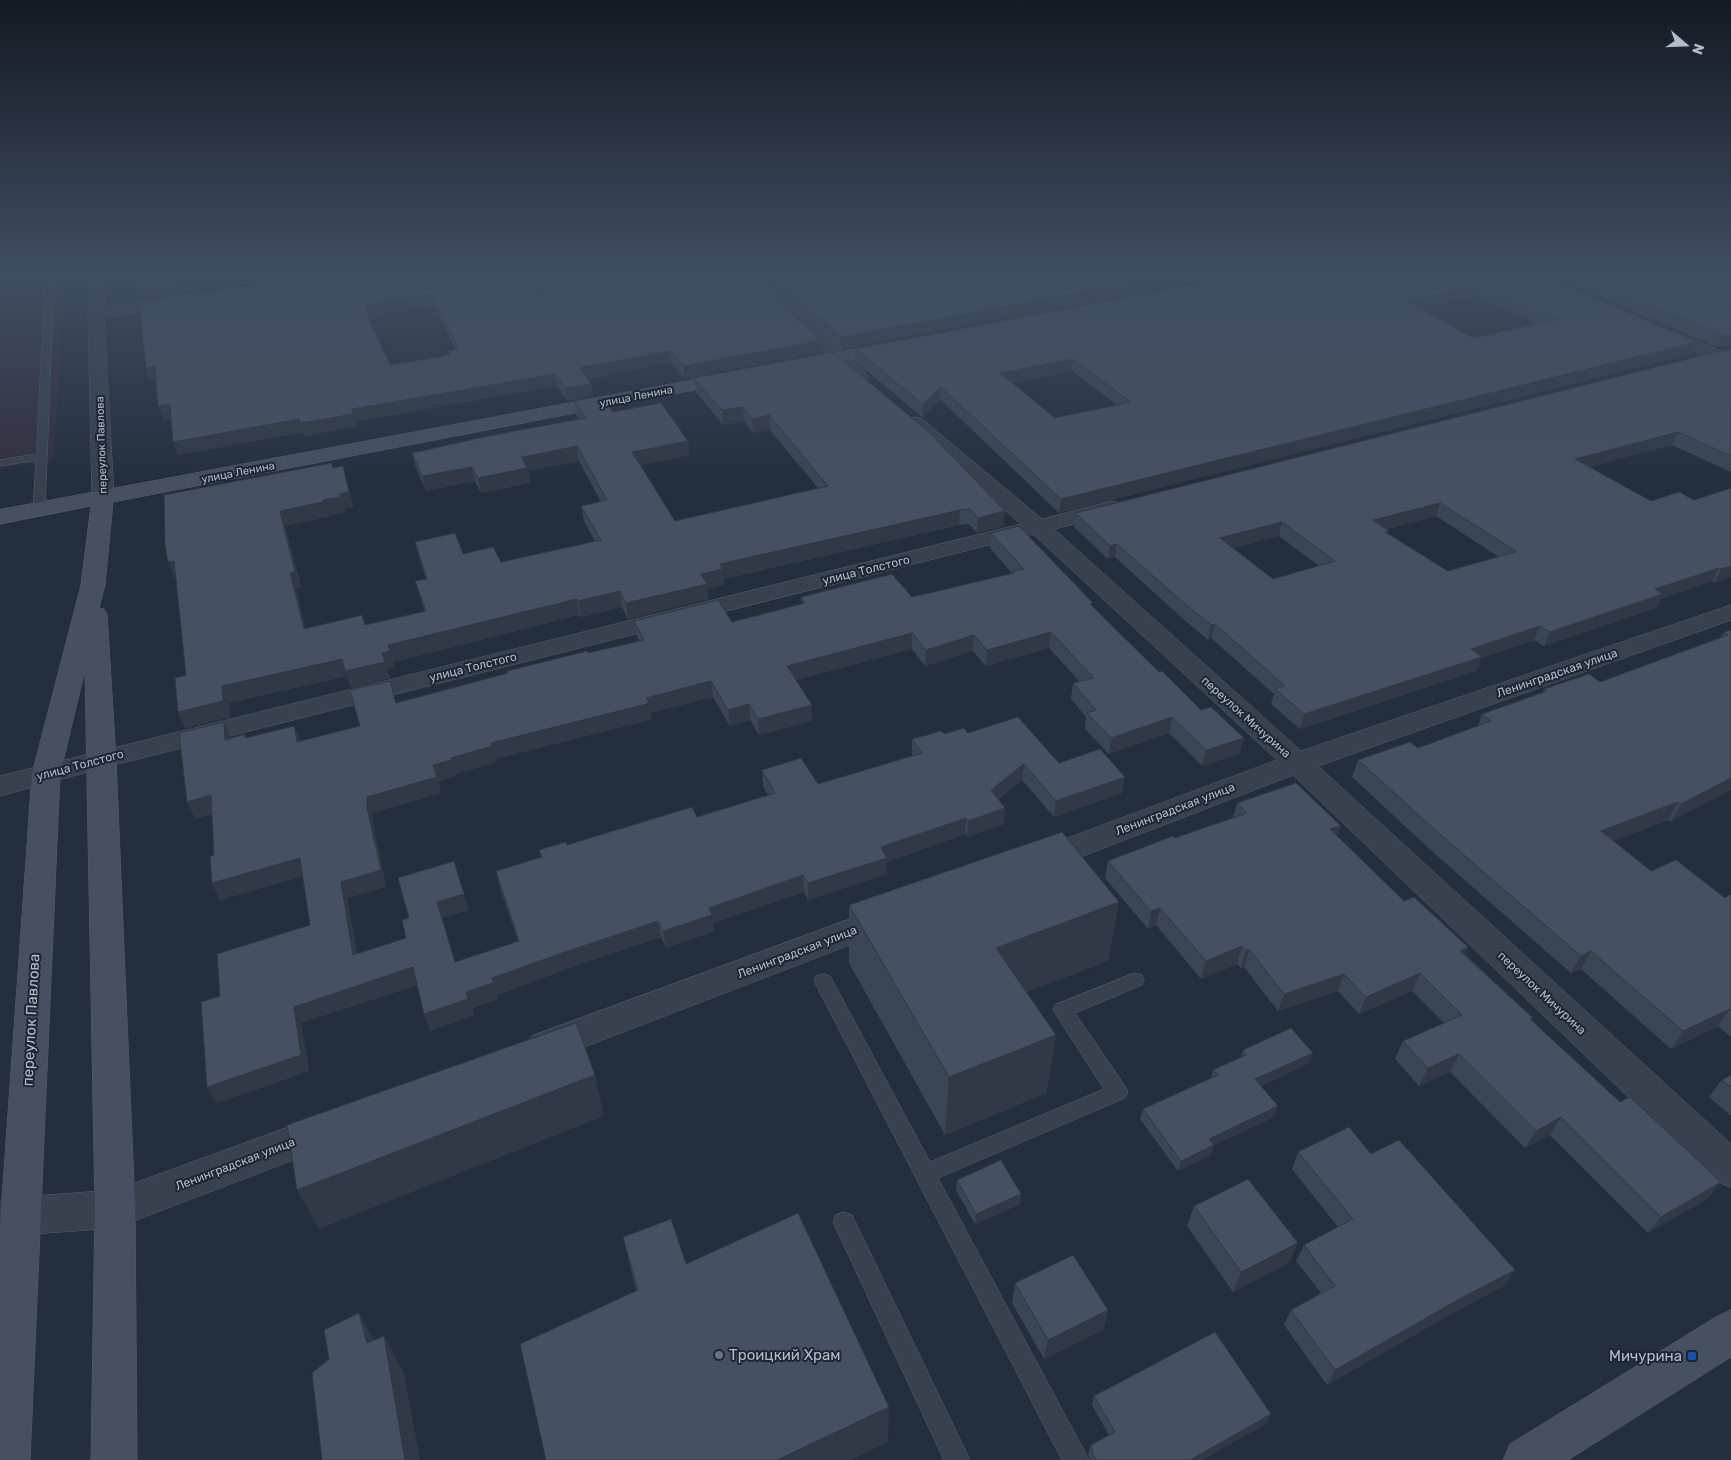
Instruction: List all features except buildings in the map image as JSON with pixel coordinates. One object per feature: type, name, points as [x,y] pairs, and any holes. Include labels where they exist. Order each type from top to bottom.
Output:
[{"type":"street","name":"переулок Павлова","points":[[7,1460],[10,1219],[46,774],[93,585],[102,497],[97,342]]},
{"type":"street","points":[[821,342],[875,389]]},
{"type":"street","points":[[1690,342],[1726,356]]},
{"type":"street","points":[[788,367],[905,345]]},
{"type":"street","points":[[1678,365],[1726,356]]},
{"type":"street","name":"улица Ленина","points":[[0,517],[749,374]]},
{"type":"street","name":"переулок Мичурина","points":[[897,408],[1038,527],[1297,763],[1731,1169]]},
{"type":"street","name":"улица Толстого","points":[[0,786],[1135,502]]},
{"type":"street","name":"переулок Павлова","points":[[93,585],[102,759],[115,1209],[114,1460]]},
{"type":"street","name":"Ленинградская улица","points":[[1017,869],[1297,763],[1731,612]]},
{"type":"street","name":"Ленинградская улица","points":[[514,1059],[914,908]]},
{"type":"street","name":"Ленинградская улица","points":[[10,1219],[115,1209],[355,1119]]},
{"type":"street","points":[[1526,1460],[1731,1332]]},
{"type":"lane","points":[[39,510],[46,342]]},
{"type":"lane","points":[[0,464],[40,456]]},
{"type":"lane","points":[[925,1174],[1118,1092],[1062,1010],[1135,980]]},
{"type":"lane","points":[[823,981],[1076,1460]]},
{"type":"lane","points":[[844,1222],[958,1460]]},
{"type":"shaded area","points":[[0,342],[60,342],[54,460],[0,469]]},
{"type":"place","name":"Троицкий Храм","points":[[719,1355]]},
{"type":"place","name":"Мичурина","points":[[1692,1356]]}]
